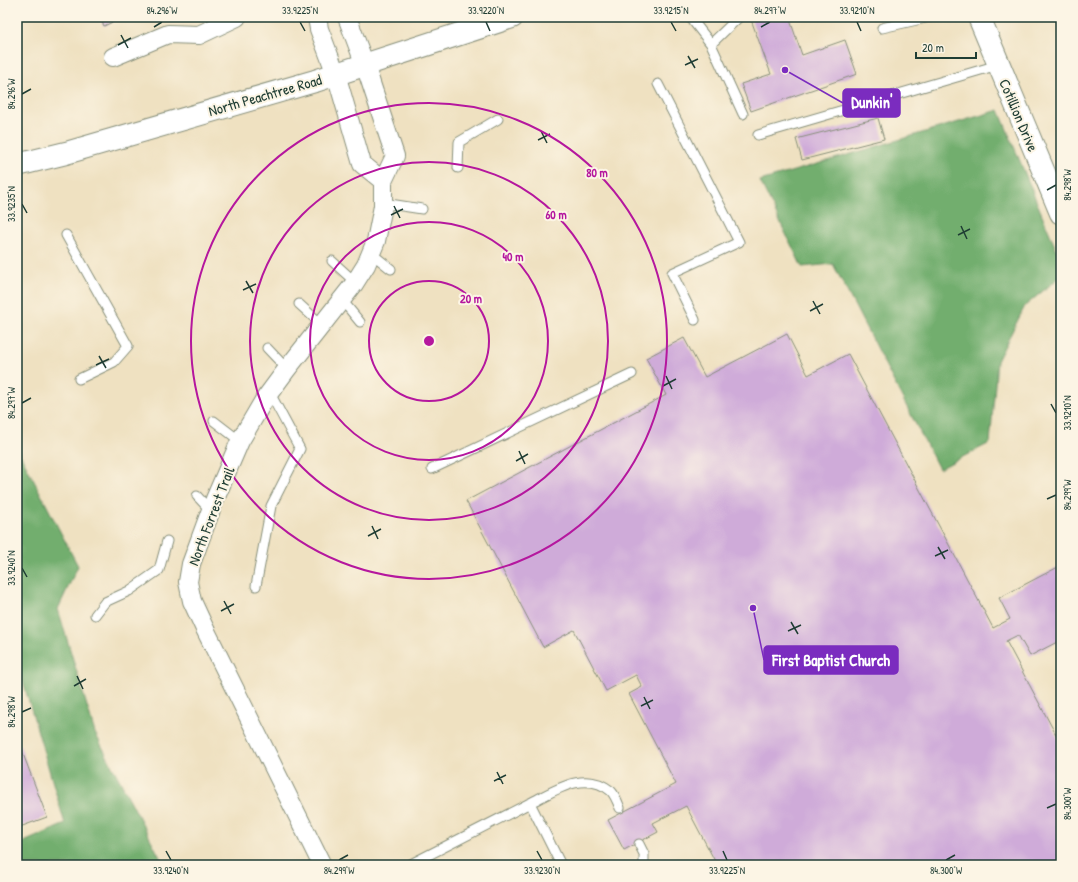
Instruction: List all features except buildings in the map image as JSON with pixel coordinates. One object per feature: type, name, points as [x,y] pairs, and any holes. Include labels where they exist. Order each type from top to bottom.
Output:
[{"type":"street","points":[[113,57],[168,34],[199,35],[237,17]]},
{"type":"street","points":[[317,17],[319,29],[336,74],[362,164],[383,181]]},
{"type":"street","name":"North Forrest Trail","points":[[322,865],[192,601],[188,582],[191,564],[240,441],[287,369],[342,300],[366,266],[376,241],[383,203],[383,181],[395,156],[365,65],[347,17]]},
{"type":"street","name":"North Peachtree Road","points":[[17,165],[66,153],[336,74],[512,17]]},
{"type":"street","name":"Cotillion Drive","points":[[979,17],[1061,213]]},
{"type":"lane","points":[[690,17],[711,44],[743,114]]},
{"type":"lane","points":[[711,44],[738,17]]},
{"type":"lane","points":[[882,28],[930,17]]},
{"type":"lane","points":[[758,135],[998,65]]},
{"type":"lane","points":[[658,84],[739,242],[672,274],[695,320]]},
{"type":"lane","points":[[458,168],[459,142],[498,119]]},
{"type":"lane","points":[[383,203],[422,209]]},
{"type":"lane","points":[[66,235],[128,346],[114,362],[79,379]]},
{"type":"lane","points":[[371,253],[391,270]]},
{"type":"lane","points":[[332,261],[355,282]]},
{"type":"lane","points":[[342,300],[360,322]]},
{"type":"lane","points":[[299,304],[322,325]]},
{"type":"lane","points":[[267,348],[287,369]]},
{"type":"lane","points":[[432,469],[632,374]]},
{"type":"lane","points":[[256,586],[271,506],[300,449],[270,393]]},
{"type":"lane","points":[[214,421],[240,441]]},
{"type":"lane","points":[[198,496],[211,511]]},
{"type":"lane","points":[[95,615],[105,602],[129,590],[159,570],[167,541]]},
{"type":"lane","points":[[409,865],[566,785],[582,780],[599,783],[612,792],[620,808]]},
{"type":"lane","points":[[530,803],[561,865]]},
{"type":"lane","points":[[639,844],[644,854],[644,865]]},
{"type":"green space","points":[[999,110],[1061,261],[1061,276],[1025,306],[997,361],[990,443],[939,469],[833,264],[802,267],[760,181]]},
{"type":"green space","points":[[17,448],[78,566],[58,609],[95,733],[164,865],[17,865],[17,845],[65,824],[17,661]]},
{"type":"place","name":"Dunkin'","points":[[785,70]]},
{"type":"place","name":"First Baptist Church","points":[[753,608]]}]
